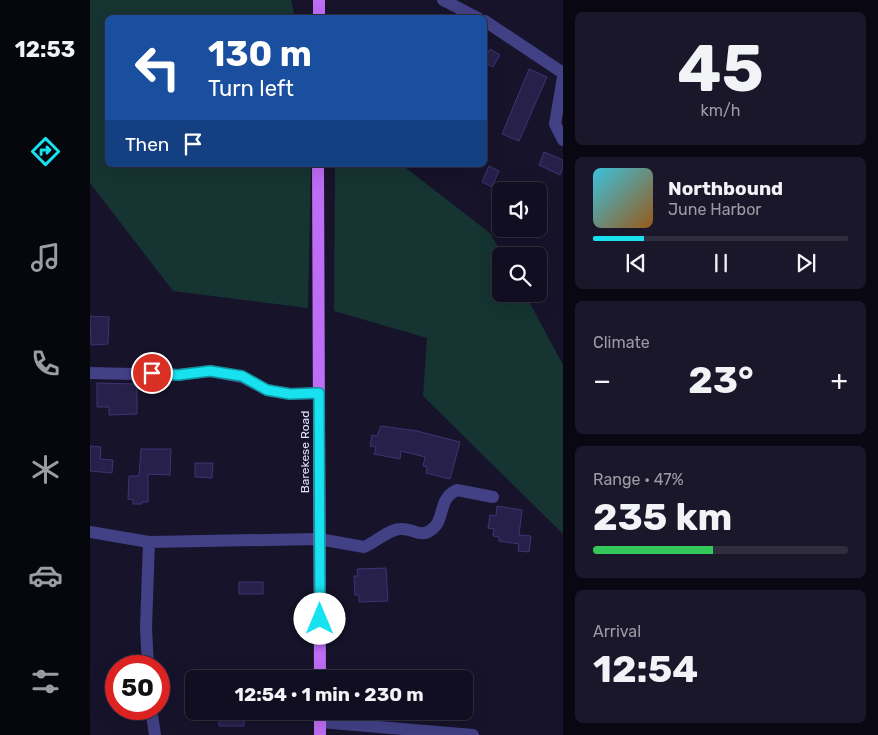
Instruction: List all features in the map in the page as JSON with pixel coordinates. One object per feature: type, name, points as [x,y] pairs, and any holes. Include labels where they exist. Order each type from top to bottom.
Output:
[{"type":"main road","points":[[319,0],[319,15]]},
{"type":"main road","name":"Barekese Road","points":[[318,167],[320,670]]},
{"type":"street","points":[[443,0],[472,15]]},
{"type":"street","points":[[487,22],[563,72]]},
{"type":"street","points":[[563,77],[555,124],[563,140]]},
{"type":"street","points":[[90,373],[178,375],[210,371],[242,376],[267,390],[290,394],[319,393]]},
{"type":"street","points":[[90,532],[149,542],[319,539],[364,547],[392,531],[402,528],[419,534],[426,534],[438,522],[446,498],[457,490],[494,497]]},
{"type":"street","points":[[147,655],[146,628],[149,542]]},
{"type":"street","points":[[153,720],[155,735]]},
{"type":"street","points":[[320,723],[474,735]]},
{"type":"green space","points":[[90,0],[291,0],[295,15],[105,15],[105,167],[311,167],[308,308],[173,291],[90,183]]},
{"type":"green space","points":[[335,167],[405,167],[490,233],[498,247],[492,247],[492,302],[529,302],[563,365],[563,534],[423,396],[427,338],[334,311]]},
{"type":"building","points":[[490,49],[500,55],[493,67],[487,64],[487,54]]},
{"type":"building","points":[[529,69],[547,77],[519,141],[502,134]]},
{"type":"building","points":[[544,152],[563,160],[563,168],[560,175],[539,165]]},
{"type":"building","points":[[489,166],[499,171],[494,182],[492,182],[492,187],[482,182]]},
{"type":"building","points":[[90,316],[109,317],[108,344],[91,345]]},
{"type":"building","points":[[97,383],[137,384],[137,414],[109,415],[109,407],[97,407]]},
{"type":"building","points":[[381,426],[417,431],[460,442],[450,479],[426,473],[427,467],[423,466],[425,457],[401,451],[400,459],[374,454],[376,447],[370,446],[372,435],[377,436]]},
{"type":"building","points":[[90,446],[101,447],[100,459],[113,460],[112,473],[90,471]]},
{"type":"building","points":[[141,449],[171,449],[170,475],[148,474],[148,502],[133,504],[133,500],[128,499],[129,476],[139,476]]},
{"type":"building","points":[[195,463],[213,463],[212,478],[195,477]]},
{"type":"building","points":[[497,506],[522,510],[519,535],[531,536],[529,552],[518,551],[519,544],[499,541],[499,537],[493,536],[494,529],[488,528],[490,515],[496,516]]},
{"type":"building","points":[[386,568],[388,601],[359,602],[359,595],[355,595],[354,576],[358,576],[357,569]]},
{"type":"building","points":[[239,582],[263,582],[263,594],[239,594]]},
{"type":"building","points":[[219,720],[244,720],[244,726],[219,726]]},
{"type":"route","points":[[152,373],[178,375],[210,371],[242,376],[267,390],[290,394],[319,393],[320,619]]}]
